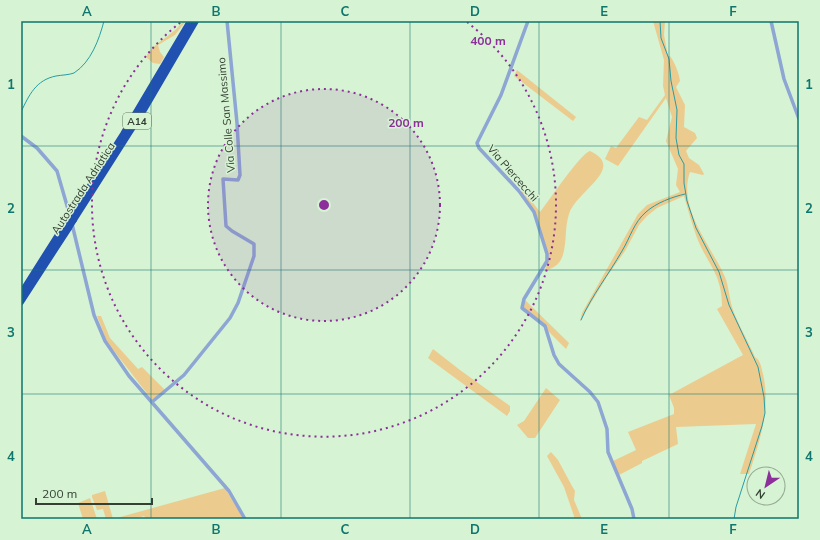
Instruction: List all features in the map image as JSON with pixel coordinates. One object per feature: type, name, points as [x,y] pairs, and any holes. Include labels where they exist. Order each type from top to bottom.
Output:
[{"type":"highway","name":"Autostrada Adriatica","points":[[21,302],[68,225],[73,212],[123,134],[190,21]]},
{"type":"highway","name":"Autostrada Adriatica","points":[[21,293],[68,225],[74,220],[144,110],[196,21]]},
{"type":"street","name":"Via Colle San Massimo","points":[[152,402],[184,375],[230,318],[238,303],[254,256],[254,244],[226,226],[223,178],[238,180],[240,175],[237,123],[227,21]]},
{"type":"street","name":"Via Piercecchi","points":[[528,21],[501,96],[477,143],[479,148],[519,191],[534,212],[547,254],[547,261],[524,299],[522,308],[545,326],[554,355],[559,364],[590,392],[598,402],[607,429],[608,452],[632,509],[634,519]]},
{"type":"street","points":[[771,21],[784,79],[799,119]]},
{"type":"street","points":[[21,136],[37,148],[57,171],[94,315],[105,341],[129,376],[229,491],[245,519]]},
{"type":"shaded area","points":[[183,21],[186,21],[175,35],[158,45],[160,52],[164,57],[160,64],[153,63],[146,57],[154,47],[174,31]]},
{"type":"shaded area","points":[[653,21],[665,21],[664,35],[668,56],[672,59],[678,71],[680,81],[676,87],[685,105],[684,127],[695,133],[697,138],[686,151],[689,158],[699,165],[704,174],[690,172],[687,186],[688,199],[692,213],[725,277],[733,310],[755,357],[760,362],[763,374],[766,400],[763,424],[752,466],[746,466],[746,474],[740,474],[756,424],[676,427],[678,444],[642,461],[642,463],[619,475],[613,461],[636,450],[628,432],[674,414],[674,408],[669,395],[743,355],[717,309],[722,306],[720,286],[714,270],[697,238],[684,196],[657,208],[639,225],[625,251],[608,275],[580,321],[582,313],[638,214],[647,205],[680,192],[676,185],[678,169],[666,141],[672,117],[666,98],[618,166],[605,159],[611,146],[616,148],[639,117],[647,120],[665,95],[663,86],[664,60]]},
{"type":"shaded area","points":[[517,70],[576,117],[573,121],[514,76]]},
{"type":"shaded area","points":[[590,151],[600,158],[603,165],[601,172],[596,180],[573,205],[567,222],[563,256],[553,267],[545,270],[548,262],[535,212],[520,192],[523,190],[540,212],[579,160]]},
{"type":"shaded area","points":[[525,300],[569,343],[566,349],[549,332],[545,324],[523,307]]},
{"type":"shaded area","points":[[97,316],[101,316],[110,338],[138,369],[142,367],[165,390],[153,401],[107,342]]},
{"type":"shaded area","points":[[433,349],[510,406],[510,411],[507,416],[428,358]]},
{"type":"shaded area","points":[[546,388],[560,400],[535,438],[528,438],[517,425],[524,421]]},
{"type":"shaded area","points":[[551,452],[558,460],[575,491],[574,500],[582,519],[575,519],[564,487],[547,456]]},
{"type":"shaded area","points":[[225,488],[244,519],[146,519],[144,516],[136,519],[113,519]]},
{"type":"shaded area","points":[[105,491],[113,519],[106,519],[103,509],[97,510],[92,497],[92,495]]},
{"type":"shaded area","points":[[90,498],[97,519],[83,519],[78,503]]},
{"type":"waterway","points":[[21,112],[30,94],[43,81],[56,76],[74,73],[85,63],[94,50],[104,21]]},
{"type":"waterway","points":[[660,21],[661,38],[669,59],[671,81],[677,110],[676,138],[679,155],[684,164],[684,183],[687,201],[696,228],[719,272],[729,305],[758,367],[764,397],[765,413],[762,426],[736,507],[734,519]]},
{"type":"waterway","points":[[581,320],[590,302],[625,246],[635,225],[642,216],[659,203],[685,194]]}]
